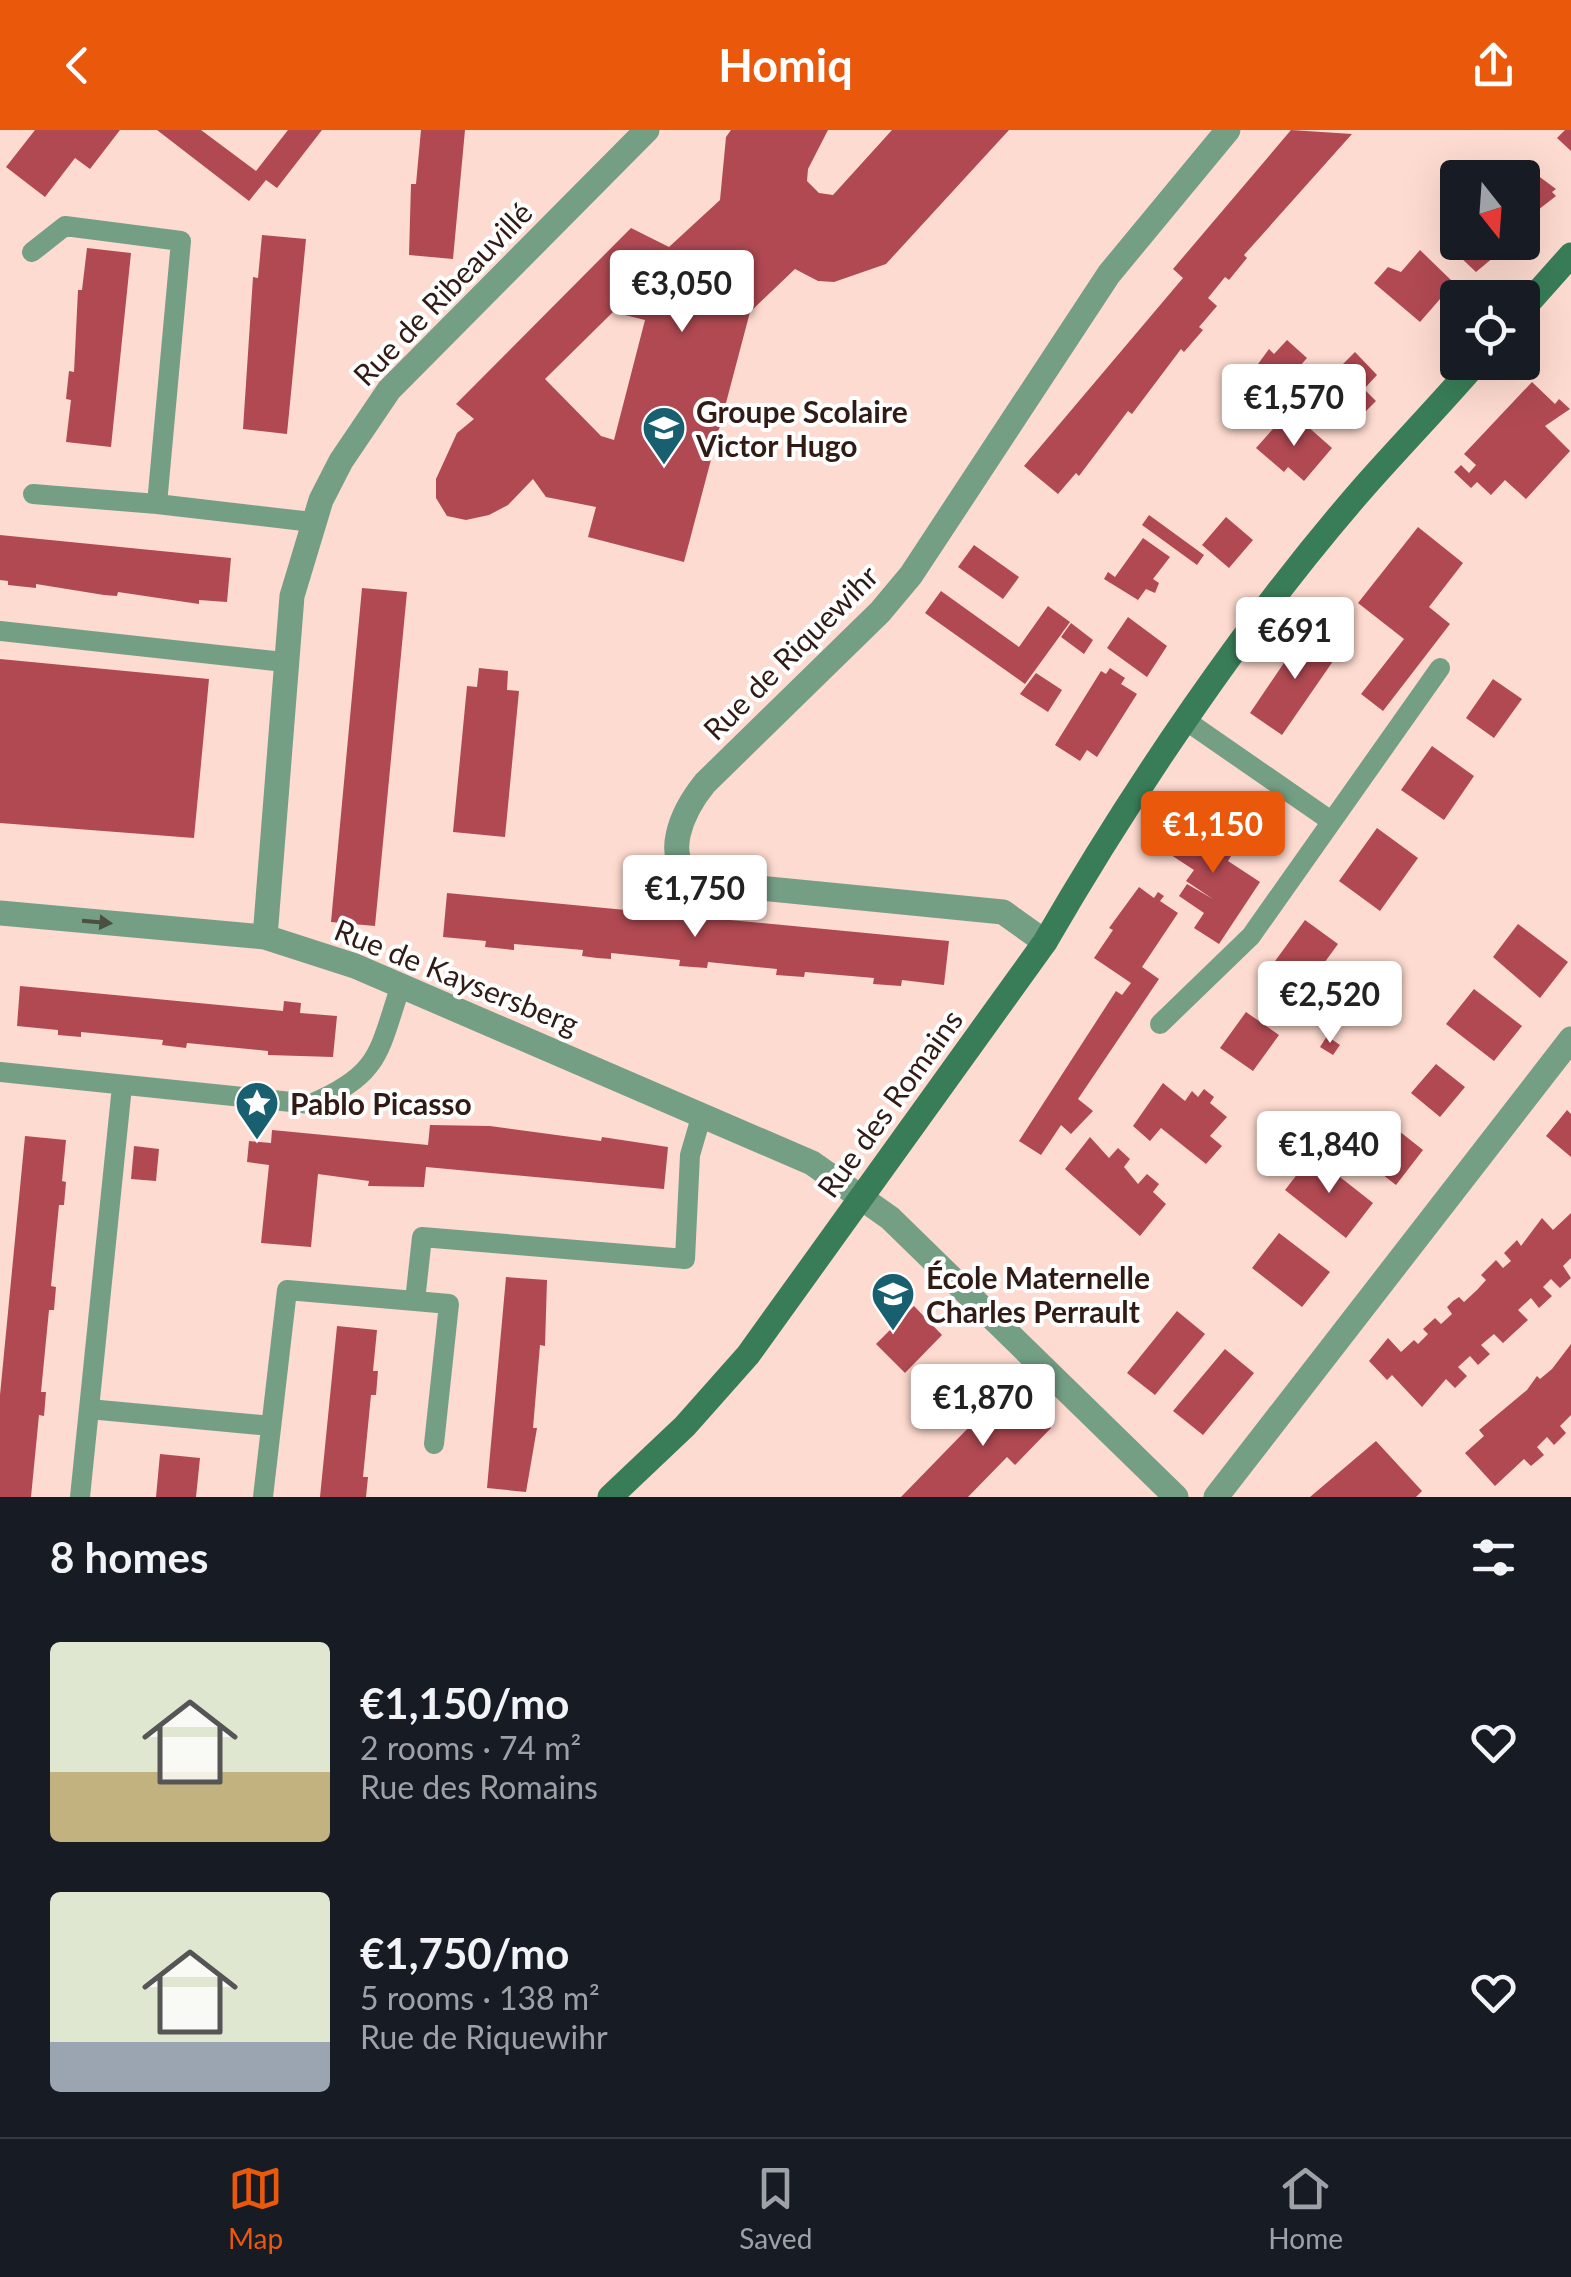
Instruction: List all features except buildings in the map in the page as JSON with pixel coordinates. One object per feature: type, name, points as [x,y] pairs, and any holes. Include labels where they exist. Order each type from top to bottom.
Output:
[{"type":"main road","points":[[1540,290],[1571,255]]},
{"type":"main road","name":"Rue des Romains","points":[[610,1497],[685,1426],[748,1355],[1045,942],[1080,882],[1271,603],[1363,488],[1461,380]]},
{"type":"street","name":"Rue de Ribeauvillé","points":[[265,937],[292,596],[312,522],[340,461],[390,390],[647,130]]},
{"type":"street","name":"Rue de Riquewihr","points":[[1045,942],[1003,912],[698,882],[686,876],[679,860],[681,816],[706,783],[880,612],[911,576],[1109,274],[1228,130]]},
{"type":"street","name":"Rue de Kaysersberg","points":[[0,913],[265,937],[401,985],[812,1163],[862,1195],[1176,1497]]},
{"type":"street","points":[[1216,1497],[1571,1040]]},
{"type":"lane","points":[[32,252],[65,226],[181,241],[157,504]]},
{"type":"lane","points":[[33,494],[312,522]]},
{"type":"lane","points":[[0,631],[284,662]]},
{"type":"lane","points":[[1160,1024],[1251,936],[1440,668]]},
{"type":"lane","points":[[1188,722],[1330,821]]},
{"type":"lane","points":[[0,1072],[311,1104],[351,1087],[376,1061],[401,985]]},
{"type":"lane","points":[[80,1497],[122,1086]]},
{"type":"lane","points":[[415,1300],[422,1237],[684,1260],[690,1155],[702,1114]]},
{"type":"lane","points":[[263,1497],[287,1290],[449,1304],[434,1444]]},
{"type":"lane","points":[[89,1409],[271,1426]]},
{"type":"place","name":"Groupe Scolaire Victor Hugo","points":[[664,466]]},
{"type":"place","name":"Pablo Picasso","points":[[257,1141]]},
{"type":"place","name":"École Maternelle Charles Perrault","points":[[893,1332]]}]
